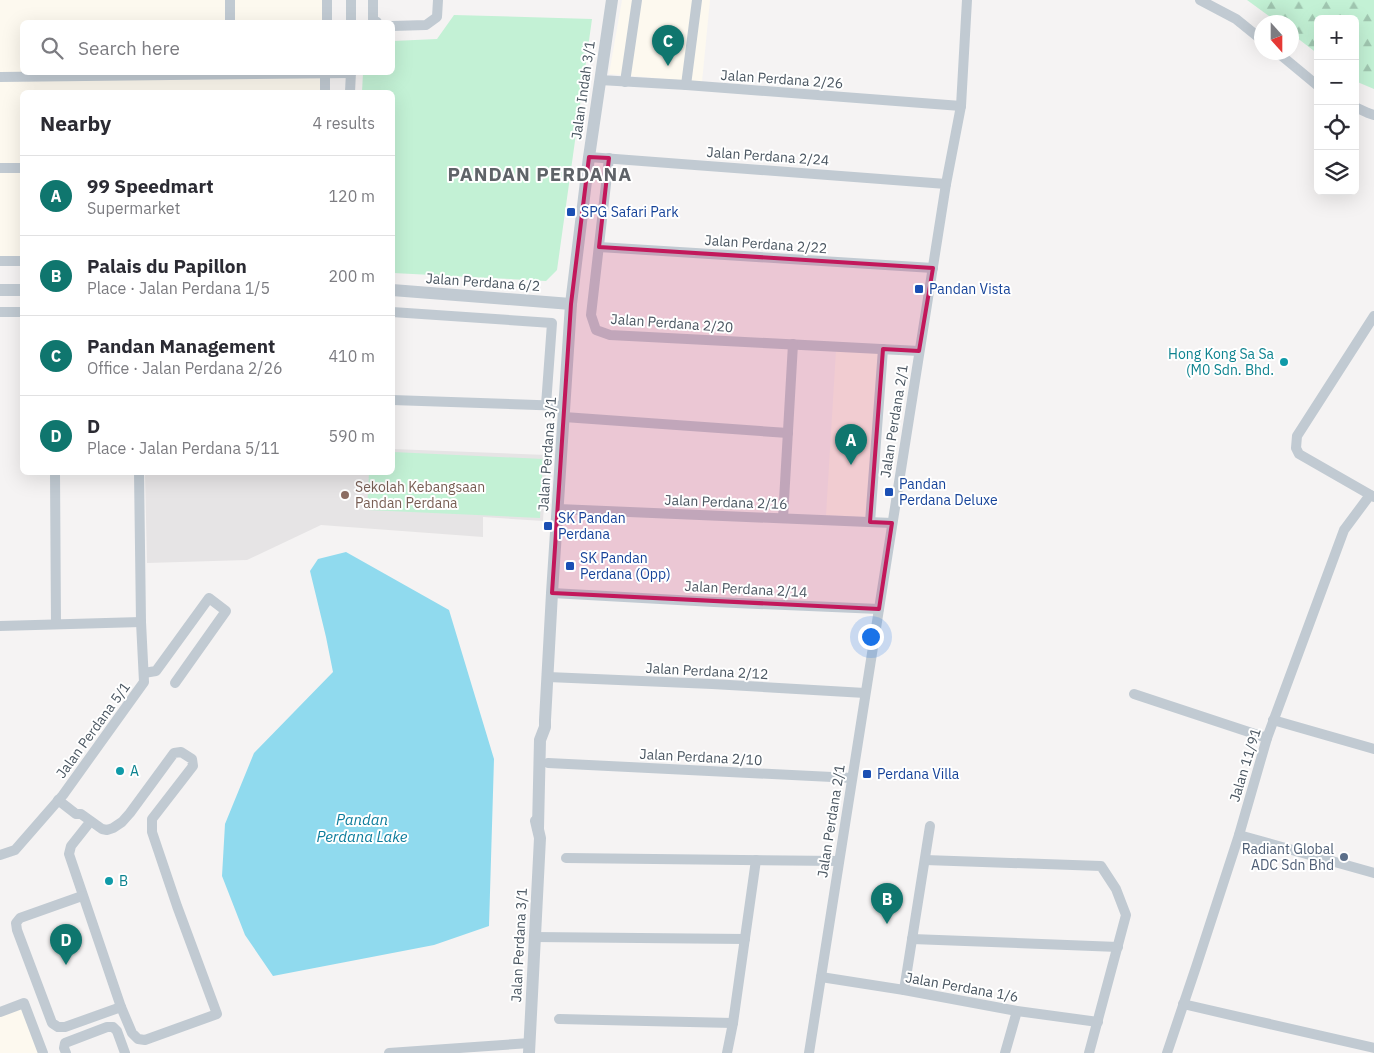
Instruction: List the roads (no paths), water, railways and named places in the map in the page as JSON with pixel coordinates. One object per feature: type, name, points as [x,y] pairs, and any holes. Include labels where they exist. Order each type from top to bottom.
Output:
[{"type":"street","points":[[230,0],[230,20]]},
{"type":"street","points":[[327,0],[327,20]]},
{"type":"street","points":[[351,0],[351,20]]},
{"type":"street","points":[[373,0],[373,20]]},
{"type":"street","points":[[395,26],[426,25],[437,17],[438,0]]},
{"type":"street","name":"Jalan Indah 3/1","points":[[571,304],[589,157],[612,0]]},
{"type":"street","points":[[625,82],[637,0]]},
{"type":"street","points":[[686,85],[698,0]]},
{"type":"street","name":"Jalan Perdana 2/1","points":[[809,1053],[932,268],[961,106],[967,0]]},
{"type":"street","points":[[1200,0],[1236,19],[1254,34]]},
{"type":"street","points":[[1287,60],[1314,83]]},
{"type":"street","points":[[0,77],[153,75]]},
{"type":"street","points":[[325,75],[325,90]]},
{"type":"street","points":[[350,90],[351,75]]},
{"type":"street","name":"Jalan Perdana 2/26","points":[[600,80],[961,106]]},
{"type":"street","points":[[1359,108],[1374,115]]},
{"type":"street","name":"Jalan Perdana 2/24","points":[[589,157],[946,184]]},
{"type":"street","name":"Jalan Perdana 2/20","points":[[610,158],[591,316],[596,330],[610,335],[919,351]]},
{"type":"street","points":[[0,168],[20,168]]},
{"type":"street","name":"Jalan Perdana 2/22","points":[[599,246],[932,268]]},
{"type":"street","points":[[0,262],[20,261]]},
{"type":"street","points":[[0,290],[20,290]]},
{"type":"street","name":"Jalan Perdana 6/2","points":[[395,290],[571,304]]},
{"type":"street","name":"Jalan Perdana 3/1","points":[[530,1048],[539,833],[534,813],[534,749],[540,740],[544,727],[571,304]]},
{"type":"street","points":[[0,312],[20,312]]},
{"type":"street","points":[[395,312],[552,323],[546,405]]},
{"type":"street","points":[[1372,496],[1299,454],[1296,448],[1297,436],[1374,316]]},
{"type":"street","points":[[783,518],[793,344]]},
{"type":"street","name":"Jalan Perdana 2/1","points":[[870,522],[883,349]]},
{"type":"street","points":[[395,400],[546,405],[565,412],[788,433]]},
{"type":"street","points":[[54,475],[56,624]]},
{"type":"street","name":"Jalan Perdana 5/1","points":[[0,855],[15,850],[60,798],[144,682],[141,622],[139,475]]},
{"type":"street","name":"Jalan 11/91","points":[[1167,1053],[1239,834],[1266,738],[1344,530],[1372,496]]},
{"type":"street","name":"Jalan Perdana 2/16","points":[[558,509],[892,523]]},
{"type":"street","name":"Jalan Perdana 2/14","points":[[552,593],[724,603],[879,609]]},
{"type":"street","points":[[144,673],[156,671],[209,598],[226,611],[175,683]]},
{"type":"street","points":[[0,626],[141,622]]},
{"type":"street","points":[[144,660],[154,660],[161,664]]},
{"type":"street","name":"Jalan Perdana 2/12","points":[[548,677],[865,693]]},
{"type":"street","points":[[1134,694],[1266,738]]},
{"type":"street","points":[[1273,720],[1374,749]]},
{"type":"street","name":"Jalan Perdana 3/1","points":[[539,833],[544,829],[548,763],[548,740],[544,727]]},
{"type":"street","points":[[60,798],[79,808],[80,814],[90,822],[107,830],[122,822],[174,753],[181,752],[192,759],[193,766],[152,819],[152,832],[217,1014],[145,1040],[138,1039],[132,1033],[121,1007],[69,854],[71,846],[90,822]]},
{"type":"street","name":"Jalan Perdana 2/10","points":[[548,763],[852,778]]},
{"type":"street","points":[[904,990],[930,826]]},
{"type":"street","points":[[1239,834],[1374,873]]},
{"type":"street","points":[[566,858],[839,861]]},
{"type":"street","points":[[727,1053],[756,860]]},
{"type":"street","points":[[925,860],[1101,866],[1116,889],[1126,915],[1089,1053]]},
{"type":"street","points":[[82,896],[20,918],[16,923],[17,930],[52,1023],[58,1027],[65,1027],[121,1007]]},
{"type":"street","points":[[534,937],[744,940]]},
{"type":"street","points":[[912,939],[1118,947]]},
{"type":"street","name":"Jalan Perdana 1/6","points":[[821,978],[904,990],[1017,1011],[1098,1022]]},
{"type":"street","points":[[0,1012],[24,1003],[42,1053]]},
{"type":"street","points":[[1183,1004],[1374,1048]]},
{"type":"street","points":[[1005,1053],[1017,1011]]},
{"type":"street","points":[[559,1019],[733,1023]]},
{"type":"street","points":[[66,1053],[64,1045],[69,1041],[107,1027],[113,1027],[117,1031],[125,1053]]},
{"type":"street","points":[[389,1053],[530,1048]]},
{"type":"water","name":"Pandan Perdana Lake","points":[[346,552],[449,610],[494,759],[489,926],[434,945],[273,976],[245,935],[222,876],[225,824],[254,753],[333,672],[310,571],[318,559]]},
{"type":"place","name":"Pandan Management","points":[[668,66]]},
{"type":"place","name":"SPG Safari Park","points":[[571,212]]},
{"type":"place","name":"Pandan Vista","points":[[919,289]]},
{"type":"place","name":"Hong Kong Sa Sa (M0 Sdn. Bhd.","points":[[1284,362]]},
{"type":"place","name":"99 Speedmart","points":[[851,465]]},
{"type":"place","name":"Pandan Perdana Deluxe","points":[[889,492]]},
{"type":"place","name":"Sekolah Kebangsaan Pandan Perdana","points":[[345,495]]},
{"type":"place","name":"SK Pandan Perdana","points":[[548,526]]},
{"type":"place","name":"SK Pandan Perdana (Opp)","points":[[570,566]]},
{"type":"place","name":"A","points":[[120,771]]},
{"type":"place","name":"Perdana Villa","points":[[867,774]]},
{"type":"place","name":"Radiant Global ADC Sdn Bhd","points":[[1344,857]]},
{"type":"place","name":"B","points":[[109,881]]},
{"type":"place","name":"Palais du Papillon","points":[[887,924]]},
{"type":"place","name":"D","points":[[66,965]]},
{"type":"district","name":"PANDAN PERDANA","points":[[540,174]]}]
